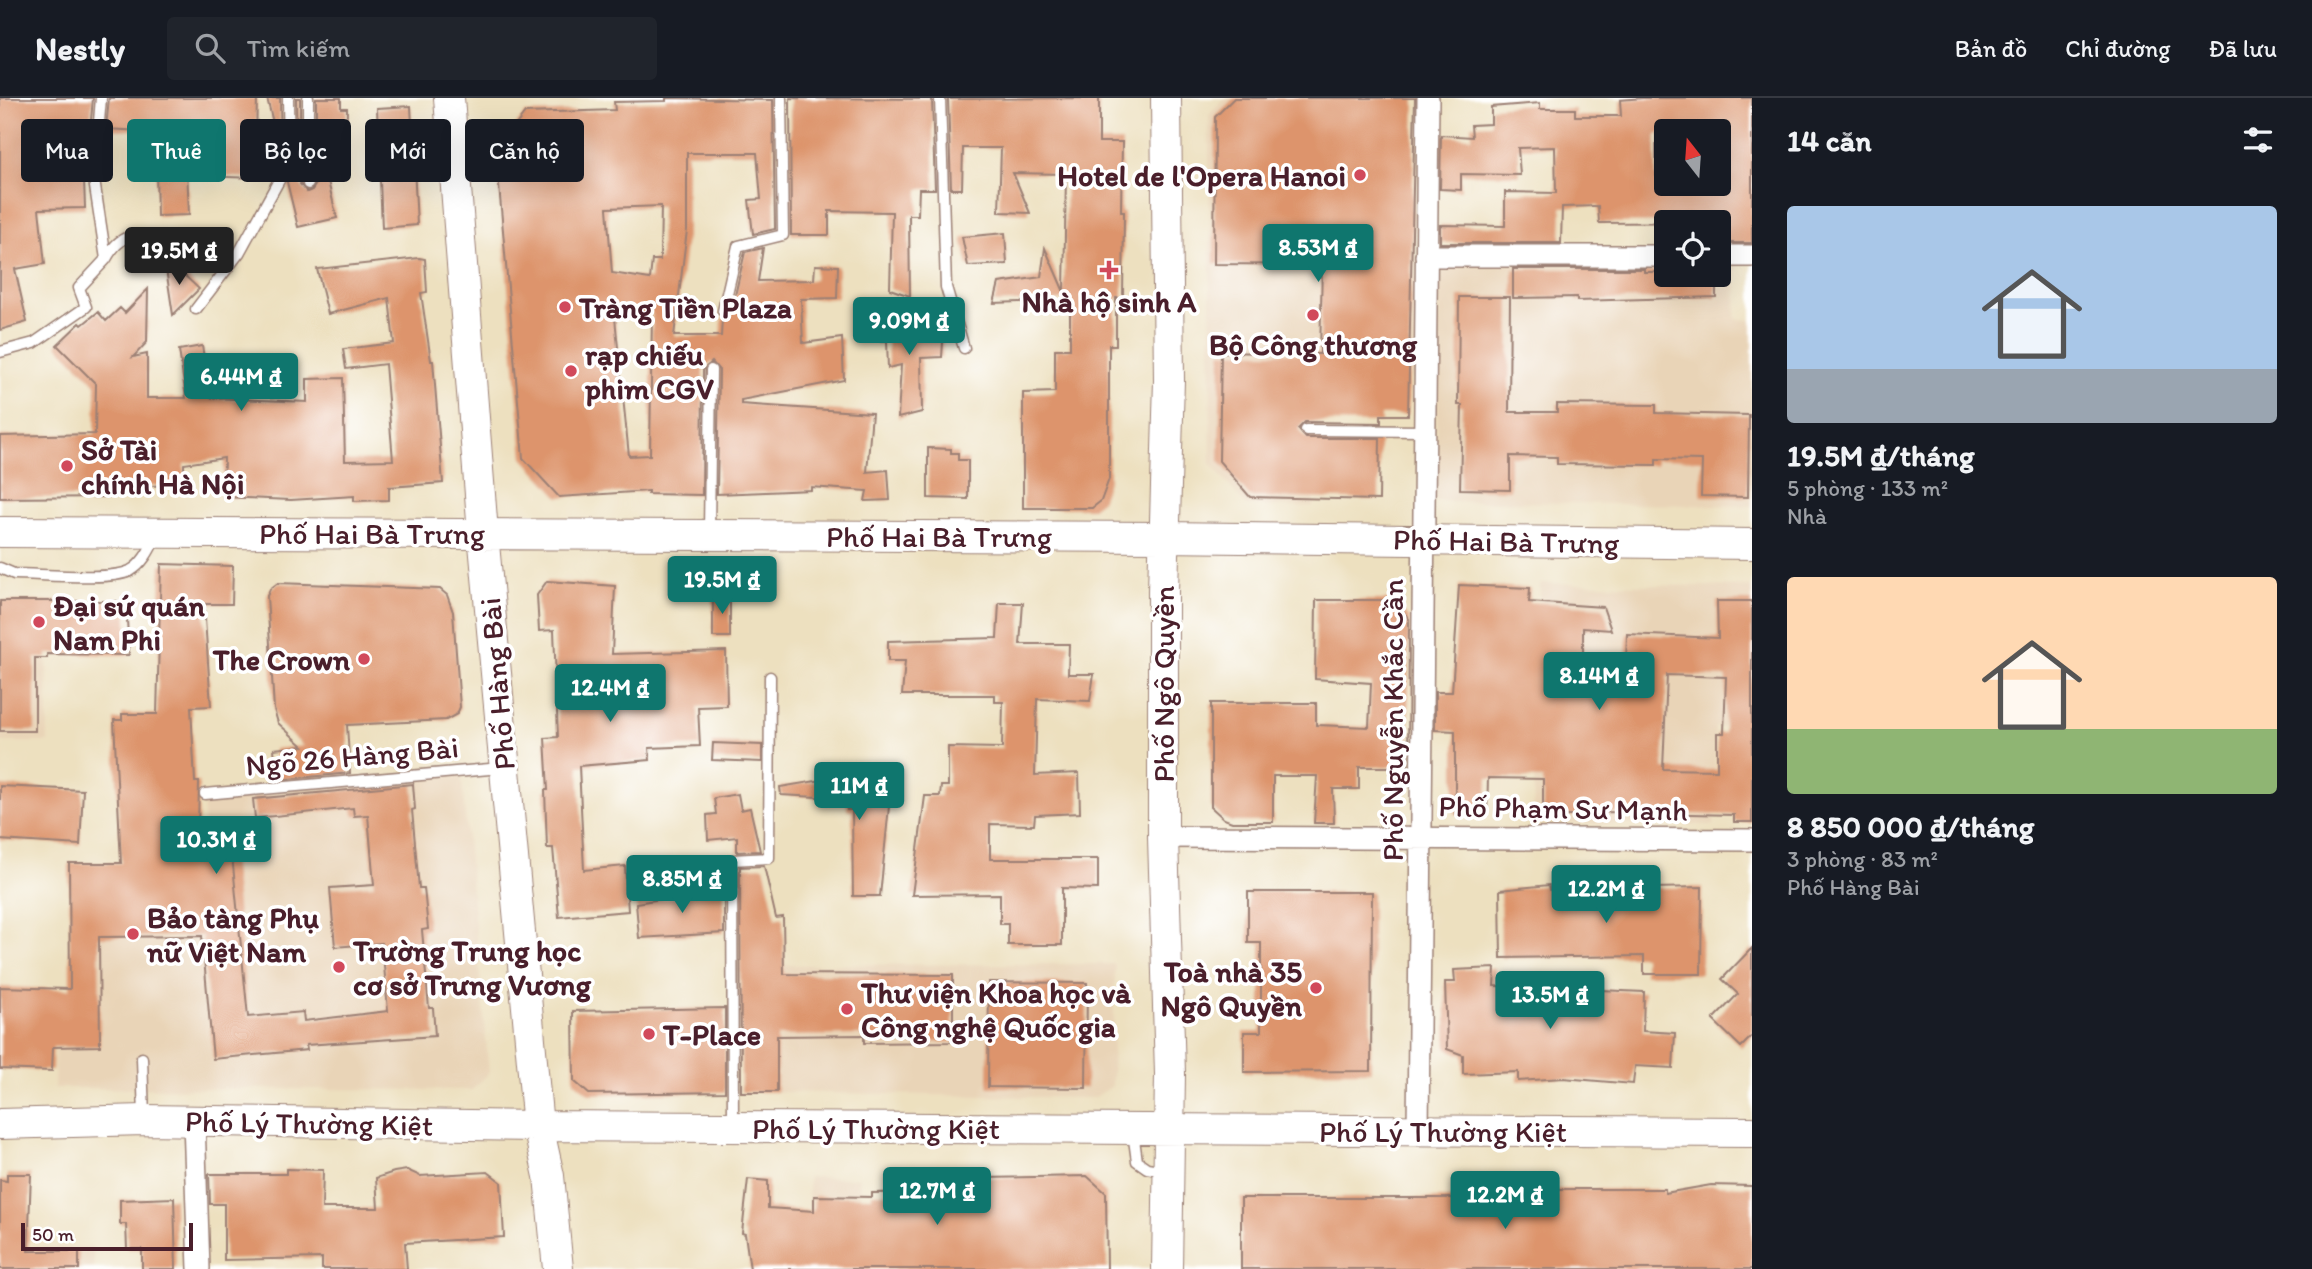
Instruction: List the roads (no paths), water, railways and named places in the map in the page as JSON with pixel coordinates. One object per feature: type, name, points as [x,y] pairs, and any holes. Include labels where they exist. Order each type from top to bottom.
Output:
[{"type":"main road","name":"Phố Hàng Bài","points":[[449,98],[504,768],[538,1126],[548,1176],[558,1269]]},
{"type":"main road","name":"Phố Ngô Quyền","points":[[1166,98],[1169,380],[1164,537],[1164,837],[1170,1129],[1167,1269]]},
{"type":"main road","name":"Phố Hai Bà Trưng","points":[[0,532],[1164,537],[1752,544]]},
{"type":"main road","name":"Phố Lý Thường Kiệt","points":[[0,1124],[145,1120],[538,1126],[1752,1132]]},
{"type":"street","name":"Phố Nguyễn Khắc Cần","points":[[1418,1132],[1428,98]]},
{"type":"street","points":[[1426,256],[1654,256]]},
{"type":"street","points":[[1731,256],[1752,256]]},
{"type":"street","name":"Phố Phạm Sư Mạnh","points":[[1164,837],[1752,840]]},
{"type":"street","points":[[194,1121],[200,1269]]},
{"type":"lane","points":[[101,98],[94,180],[106,259]]},
{"type":"lane","points":[[196,309],[239,253],[289,162],[288,98]]},
{"type":"lane","points":[[307,98],[308,184]]},
{"type":"lane","points":[[723,311],[738,246],[783,235],[781,98]]},
{"type":"lane","points":[[940,98],[946,287],[964,348]]},
{"type":"lane","points":[[0,352],[34,343],[86,307],[79,288],[106,259],[114,244],[125,237],[142,236],[159,244]]},
{"type":"lane","points":[[709,535],[711,370]]},
{"type":"lane","points":[[1306,430],[1425,430]]},
{"type":"lane","points":[[0,568],[14,574],[114,575],[130,570],[143,560],[158,532]]},
{"type":"lane","points":[[733,1127],[732,860],[769,858],[770,677]]},
{"type":"lane","name":"Ngõ 26 Hàng Bài","points":[[205,794],[504,768]]},
{"type":"lane","points":[[142,1058],[145,1120]]},
{"type":"lane","points":[[1133,1129],[1133,1153],[1137,1161],[1147,1168],[1169,1171]]},
{"type":"place","name":"Hotel de l'Opera Hanoi","points":[[1360,175]]},
{"type":"place","name":"Nhà hộ sinh A","points":[[1109,270]]},
{"type":"place","name":"Tràng Tiền Plaza","points":[[565,307]]},
{"type":"place","name":"Bộ Công thương","points":[[1313,315]]},
{"type":"place","name":"rạp chiếu phim CGV","points":[[571,371]]},
{"type":"place","name":"Sở Tài chính Hà Nội","points":[[67,466]]},
{"type":"place","name":"Đại sứ quán Nam Phi","points":[[39,622]]},
{"type":"place","name":"The Crown","points":[[364,659]]},
{"type":"place","name":"Bảo tàng Phụ nữ Việt Nam","points":[[133,934]]},
{"type":"place","name":"Trường Trung học cơ sở Trưng Vương","points":[[339,967]]},
{"type":"place","name":"Toà nhà 35 Ngô Quyền","points":[[1316,988]]},
{"type":"place","name":"Thư viện Khoa học và Công nghệ Quốc gia","points":[[847,1009]]},
{"type":"place","name":"T-Place","points":[[649,1034]]}]
